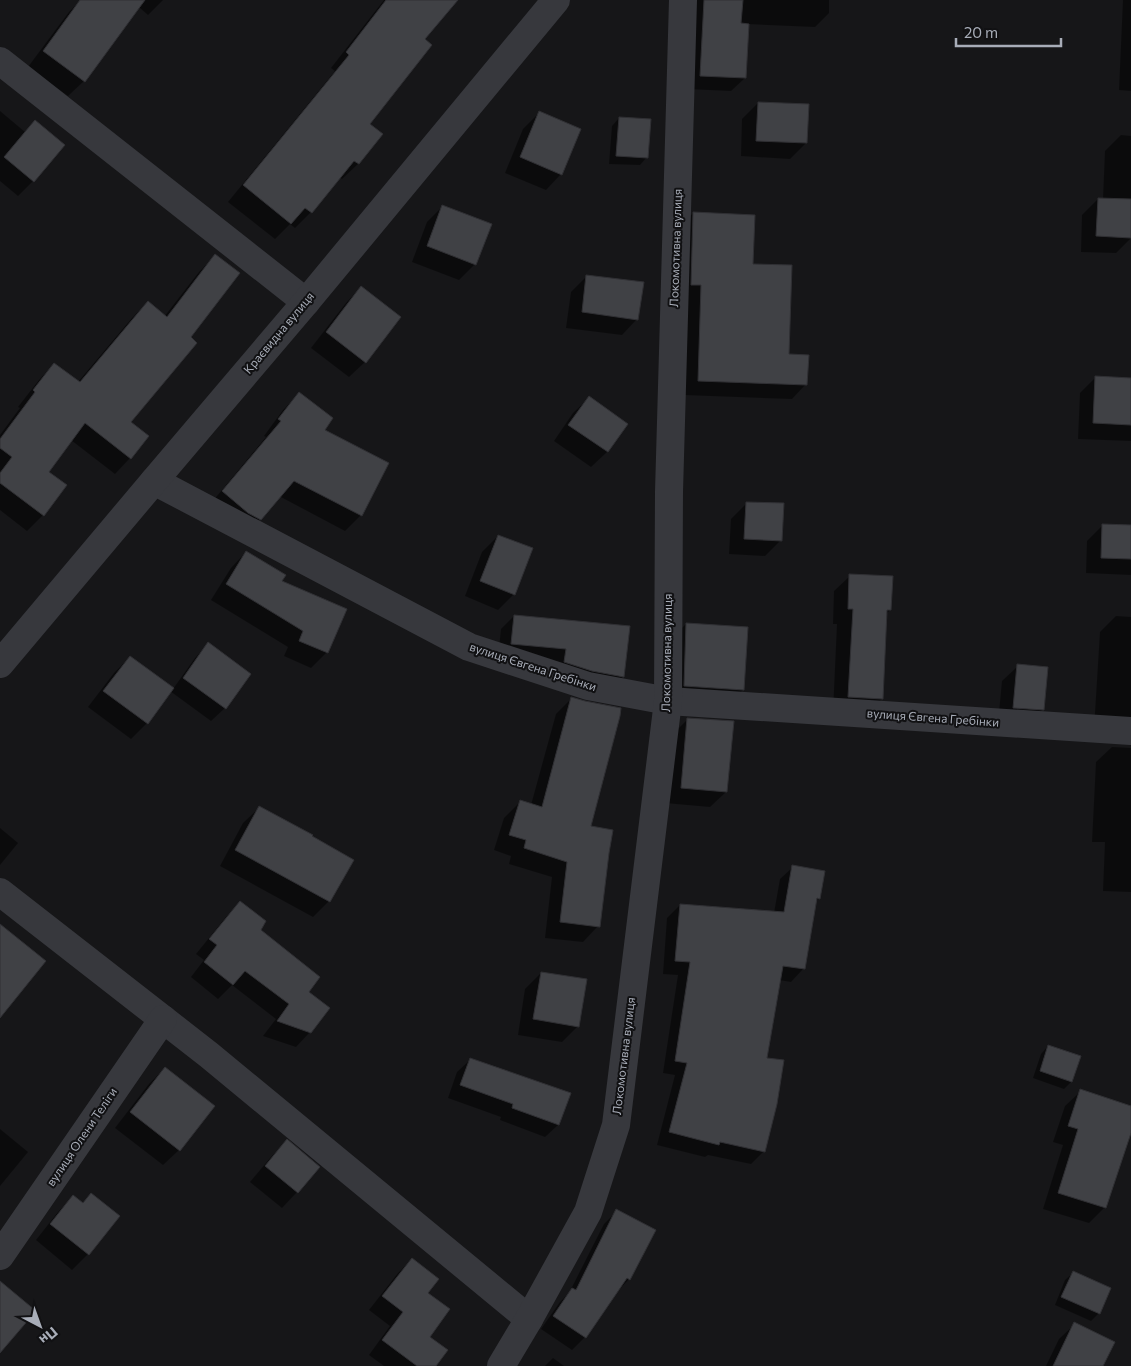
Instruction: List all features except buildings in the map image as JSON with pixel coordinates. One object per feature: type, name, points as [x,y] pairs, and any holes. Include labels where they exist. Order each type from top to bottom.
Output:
[{"type":"street","name":"Краєвидна вулиця","points":[[0,664],[306,302],[556,0]]},
{"type":"street","name":"Локомотивна вулиця","points":[[501,1366],[588,1212],[616,1125],[668,701],[669,492],[684,0]]},
{"type":"street","points":[[0,61],[306,302]]},
{"type":"street","name":"вулиця Євгена Гребінки","points":[[154,481],[469,647],[588,686],[668,701],[1131,731]]},
{"type":"street","points":[[0,892],[163,1019],[529,1319]]},
{"type":"street","name":"вулиця Олени Теліги","points":[[0,1256],[163,1019]]}]
